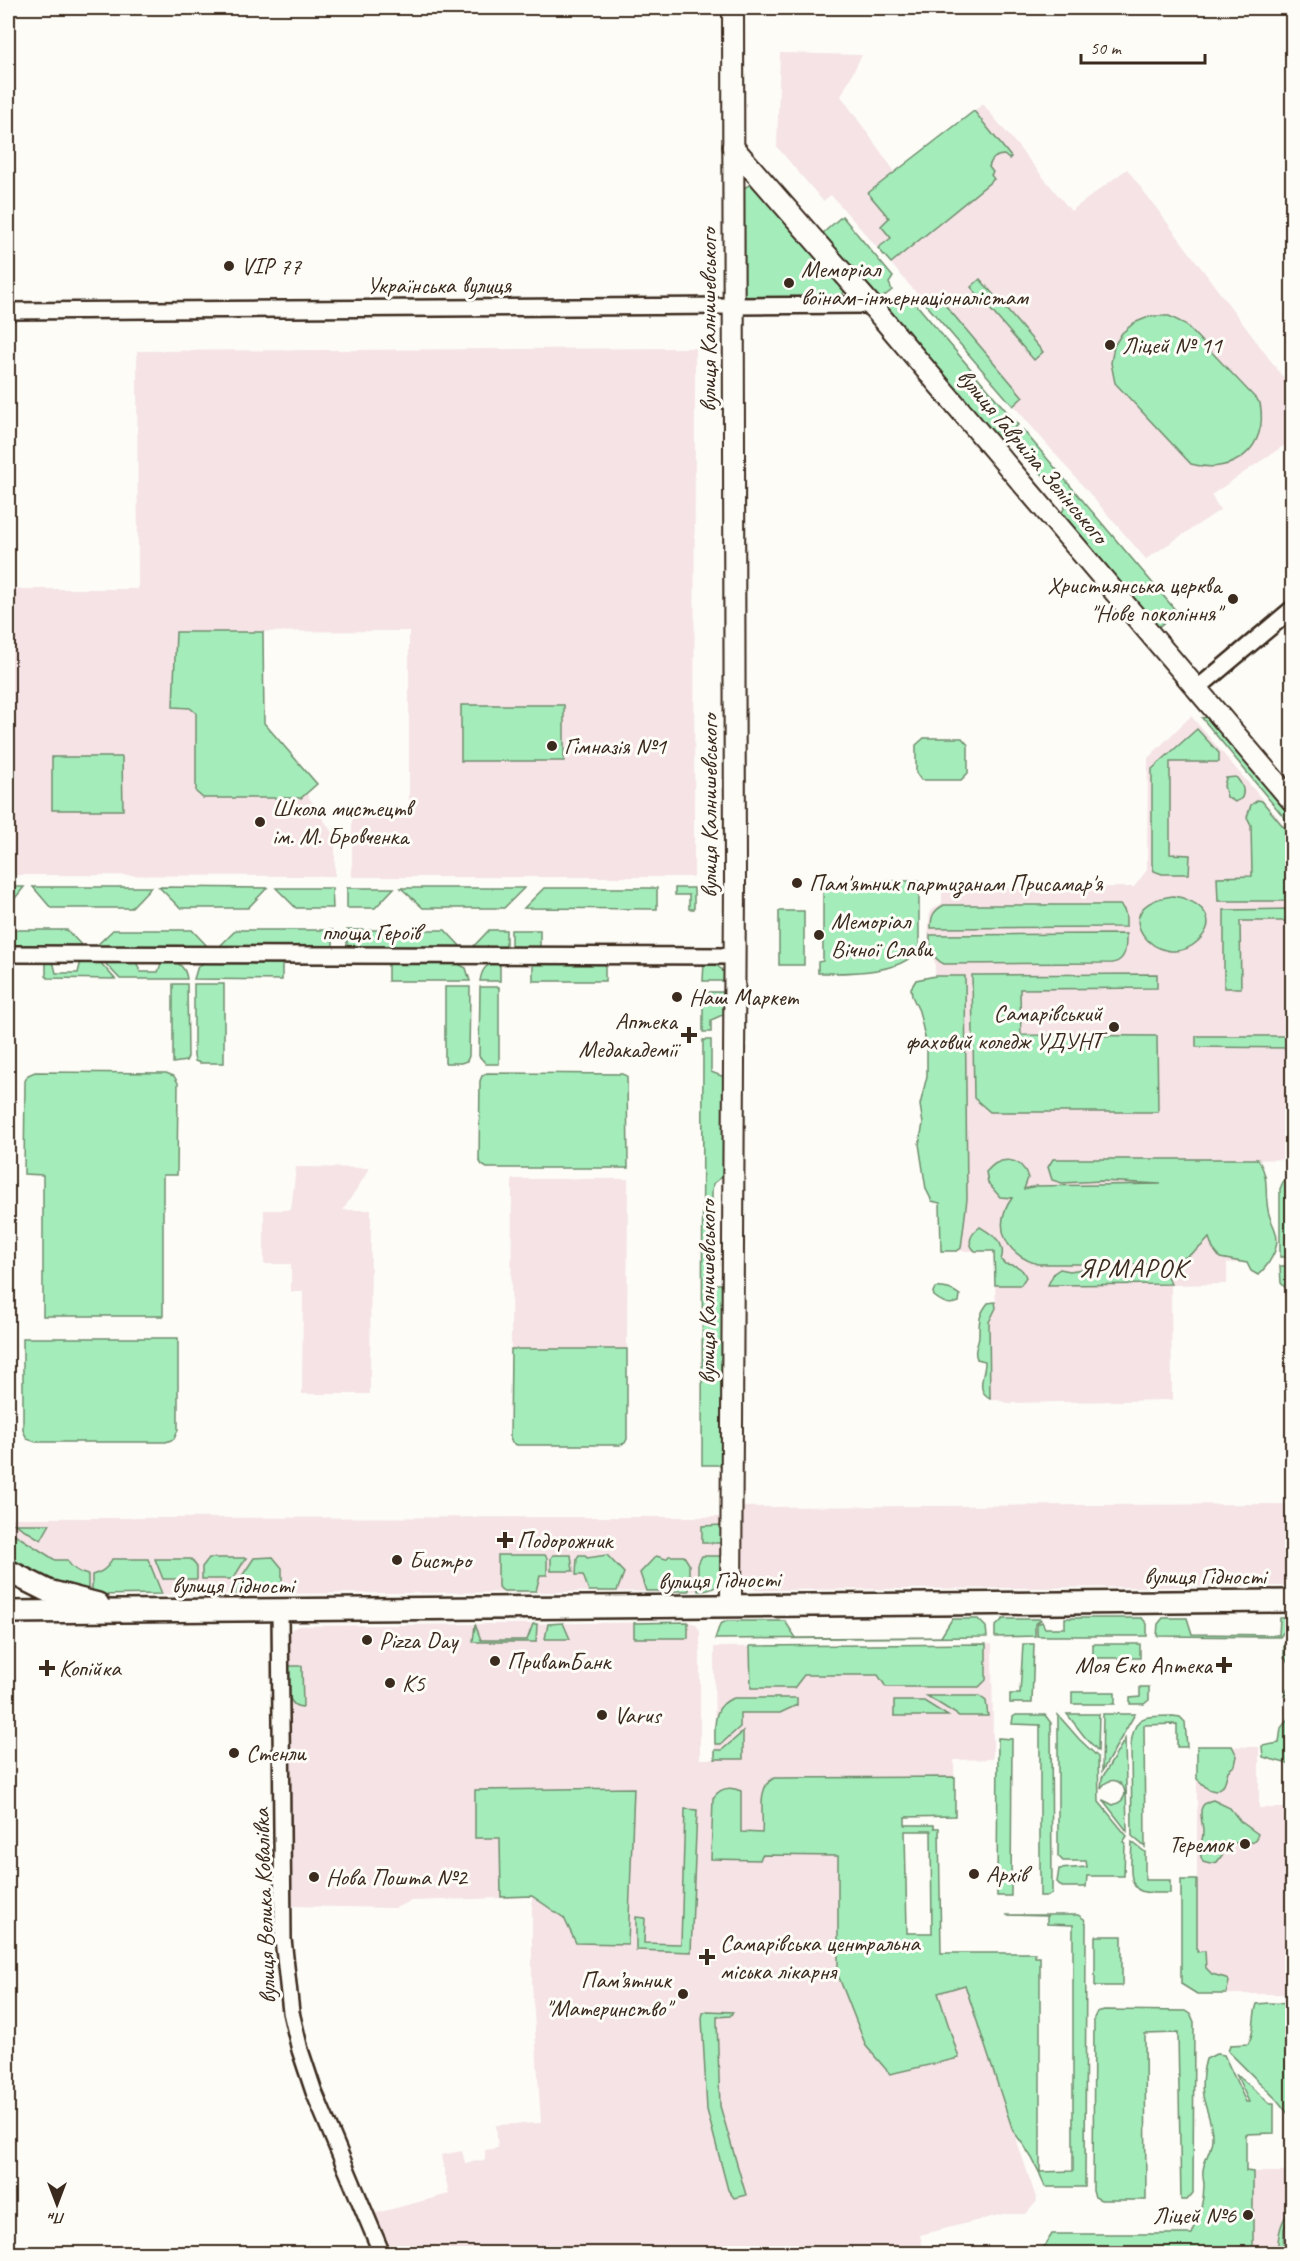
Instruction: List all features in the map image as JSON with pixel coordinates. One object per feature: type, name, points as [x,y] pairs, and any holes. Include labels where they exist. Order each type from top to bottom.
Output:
[{"type":"main road","name":"вулиця Гідності","points":[[8,1571],[57,1594],[84,1602],[146,1612]]},
{"type":"main road","name":"вулиця Гідності","points":[[8,1586],[60,1603],[146,1612]]},
{"type":"main road","name":"вулиця Гідності","points":[[8,1612],[1293,1601]]},
{"type":"street","name":"вулиця Калнишевського","points":[[731,1605],[734,956],[733,8]]},
{"type":"street","name":"вулиця Гавриїла Зелінського","points":[[733,147],[871,305],[1293,801]]},
{"type":"street","name":"Українська вулиця","points":[[8,310],[871,305]]},
{"type":"street","points":[[1198,688],[1293,609]]},
{"type":"street","name":"площа Героїв","points":[[8,954],[734,956]]},
{"type":"street","name":"вулиця Велика Ковалівка","points":[[280,1611],[283,1939],[291,2012],[300,2050],[314,2092],[382,2253]]},
{"type":"shaded area","name":"Ліцей № 11","points":[[780,53],[862,55],[841,96],[895,172],[983,104],[1071,211],[1127,169],[1292,389],[1292,440],[1211,495],[1220,510],[1146,559],[831,195],[823,201],[777,147]]},
{"type":"shaded area","points":[[695,348],[694,877],[352,877],[352,808],[409,808],[409,631],[177,632],[173,707],[190,708],[196,713],[196,792],[204,798],[301,798],[306,793],[335,837],[335,876],[8,875],[8,589],[138,589],[137,351]]},
{"type":"shaded area","name":"Самарівський фаховий коледж УДУНТ","points":[[1191,716],[1292,834],[1292,1159],[1247,1160],[1247,1263],[1227,1263],[1227,1284],[1171,1285],[1172,1400],[1008,1403],[990,1398],[989,1322],[996,1308],[994,1251],[941,1251],[935,962],[927,948],[930,911],[942,903],[942,888],[1134,887],[1147,870],[1148,758]]},
{"type":"shaded area","points":[[296,1167],[370,1168],[343,1210],[371,1210],[370,1394],[302,1394],[303,1292],[291,1292],[291,1264],[264,1264],[264,1210],[291,1210]]},
{"type":"shaded area","points":[[512,1179],[628,1179],[627,1349],[511,1349]]},
{"type":"shaded area","points":[[1292,1504],[1292,1586],[756,1590],[745,1583],[739,1573],[739,1507]]},
{"type":"shaded area","points":[[723,1517],[724,1574],[720,1584],[708,1591],[88,1595],[8,1561],[8,1518]]},
{"type":"shaded area","name":"Самарівська центральна міська лікарня","points":[[687,1622],[696,1624],[700,1632],[700,1759],[715,1759],[714,1647],[992,1644],[993,1759],[954,1760],[955,1816],[905,1817],[882,1970],[960,1970],[1037,2201],[1026,2214],[1003,2214],[920,2235],[924,2253],[390,2253],[373,2214],[449,2194],[441,2155],[462,2151],[465,2163],[485,2160],[485,2150],[498,2148],[496,2125],[541,2123],[532,1982],[532,1897],[411,1901],[395,1908],[290,1906],[288,1637],[292,1629],[299,1626]]},
{"type":"shaded area","name":"Теремок","points":[[1197,1746],[1259,1747],[1259,1808],[1292,1808],[1292,1994],[1197,1994]]},
{"type":"shaded area","name":"Ліцей №6","points":[[1246,2172],[1292,2172],[1292,2253],[1040,2254],[1052,2234],[1192,2234],[1214,2195]]},
{"type":"green space","points":[[974,111],[1011,157],[1009,159],[1004,155],[994,158],[989,167],[994,179],[891,263],[878,248],[891,238],[881,226],[889,218],[868,193]]},
{"type":"green space","points":[[756,185],[846,286],[842,298],[836,300],[750,299],[744,295],[742,289],[741,195],[744,188]]},
{"type":"green space","points":[[842,216],[893,277],[889,283],[892,290],[878,301],[822,234]]},
{"type":"green space","points":[[980,279],[1043,352],[1034,360],[971,287]]},
{"type":"green space","points":[[935,293],[1023,397],[1013,406],[924,302]]},
{"type":"green space","points":[[898,296],[904,300],[910,297],[1018,425],[998,442],[884,307]]},
{"type":"green space","points":[[1151,316],[1169,316],[1185,324],[1260,403],[1259,433],[1245,455],[1234,462],[1206,467],[1191,464],[1115,383],[1111,363],[1114,346],[1122,333],[1134,323]]},
{"type":"green space","points":[[1023,430],[1177,612],[1156,629],[1060,516],[1067,503],[1012,439]]},
{"type":"green space","points":[[176,632],[263,632],[264,723],[317,784],[301,798],[203,798],[196,792],[196,713],[190,708],[173,707]]},
{"type":"green space","points":[[461,705],[564,705],[564,761],[461,761]]},
{"type":"green space","points":[[1202,718],[1212,718],[1292,814],[1292,827]]},
{"type":"green space","points":[[1197,729],[1219,753],[1219,762],[1170,762],[1170,854],[1190,855],[1189,874],[1162,874],[1154,871],[1152,864],[1152,769]]},
{"type":"green space","points":[[924,738],[962,738],[968,745],[968,773],[961,780],[921,780],[916,773],[916,745]]},
{"type":"green space","points":[[52,757],[122,757],[123,810],[52,810]]},
{"type":"green space","points":[[1236,777],[1242,785],[1243,793],[1241,799],[1235,802],[1227,797],[1224,786],[1226,778]]},
{"type":"green space","points":[[1258,800],[1262,801],[1292,837],[1292,901],[1218,901],[1217,877],[1252,876],[1251,825],[1247,817],[1251,805]]},
{"type":"green space","points":[[823,881],[919,881],[919,945],[913,955],[903,962],[875,970],[818,973],[818,962],[823,961]]},
{"type":"green space","points":[[8,887],[24,887],[8,907]]},
{"type":"green space","points":[[33,887],[151,887],[131,908],[51,908]]},
{"type":"green space","points":[[159,887],[267,888],[248,908],[180,908]]},
{"type":"green space","points":[[276,888],[332,888],[333,908],[296,908]]},
{"type":"green space","points":[[347,888],[394,888],[375,908],[347,908]]},
{"type":"green space","points":[[401,888],[524,888],[504,908],[423,908]]},
{"type":"green space","points":[[544,888],[657,888],[657,909],[524,908]]},
{"type":"green space","points":[[675,888],[694,888],[694,909],[689,909],[689,895],[675,895]]},
{"type":"green space","points":[[1173,896],[1198,905],[1207,917],[1208,925],[1205,933],[1198,941],[1183,950],[1167,950],[1154,945],[1144,935],[1139,924],[1141,912],[1152,902]]},
{"type":"green space","points":[[944,905],[1120,905],[1125,912],[1126,927],[931,928],[933,914]]},
{"type":"green space","points":[[1292,909],[1292,921],[1240,921],[1241,988],[1224,988],[1224,910]]},
{"type":"green space","points":[[779,911],[804,911],[804,965],[779,965]]},
{"type":"green space","points":[[8,930],[67,930],[85,949],[8,949]]},
{"type":"green space","points":[[113,930],[192,930],[210,949],[93,949]]},
{"type":"green space","points":[[236,930],[333,930],[333,949],[217,949]]},
{"type":"green space","points":[[347,930],[445,930],[463,949],[347,949]]},
{"type":"green space","points":[[489,930],[506,930],[506,949],[471,949]]},
{"type":"green space","points":[[511,930],[540,930],[540,950],[511,950]]},
{"type":"green space","points":[[1126,934],[1126,948],[1123,956],[1113,963],[944,964],[934,955],[930,939],[930,935]]},
{"type":"green space","points":[[46,961],[53,961],[56,973],[78,973],[81,961],[99,961],[115,979],[48,978]]},
{"type":"green space","points":[[103,961],[136,961],[140,972],[158,972],[162,961],[172,962],[182,967],[187,979],[120,979]]},
{"type":"green space","points":[[208,961],[282,961],[282,980],[194,979],[198,966]]},
{"type":"green space","points":[[388,962],[454,962],[466,968],[470,981],[388,981]]},
{"type":"green space","points":[[500,962],[500,981],[480,981],[486,967]]},
{"type":"green space","points":[[533,962],[605,962],[605,981],[533,981]]},
{"type":"green space","points":[[704,962],[719,967],[724,972],[727,981],[703,981]]},
{"type":"green space","points":[[1157,974],[1157,988],[1020,989],[1020,993],[1021,1035],[1157,1036],[1158,1112],[990,1112],[974,1098],[972,975]]},
{"type":"green space","points":[[935,976],[965,976],[967,1199],[961,1248],[957,1251],[941,1251],[940,1203],[932,1201],[926,1189],[919,1144],[923,1124],[920,1105],[927,1076],[927,1046],[911,988],[916,980]]},
{"type":"green space","points":[[173,984],[187,984],[188,1057],[186,1061],[173,1063]]},
{"type":"green space","points":[[194,984],[224,984],[224,1063],[195,1061]]},
{"type":"green space","points":[[445,987],[470,987],[469,1056],[467,1061],[461,1063],[445,1063]]},
{"type":"green space","points":[[480,987],[499,987],[499,1064],[486,1064],[479,1056]]},
{"type":"green space","points":[[703,992],[727,992],[727,1013],[711,1020],[711,1032],[703,1032]]},
{"type":"green space","points":[[1196,1036],[1292,1036],[1292,1048],[1196,1047]]},
{"type":"green space","points":[[703,1040],[711,1040],[711,1072],[727,1078],[726,1174],[713,1184],[712,1191],[712,1284],[725,1284],[724,1465],[702,1465]]},
{"type":"green space","points":[[35,1072],[166,1073],[174,1076],[178,1083],[177,1175],[163,1175],[163,1316],[43,1316],[43,1175],[24,1174],[25,1081],[28,1075]]},
{"type":"green space","points":[[487,1073],[622,1074],[627,1076],[628,1168],[487,1168],[482,1165],[479,1160],[480,1081]]},
{"type":"green space","points":[[1053,1159],[1258,1159],[1264,1173],[1269,1213],[1277,1239],[1273,1256],[1258,1275],[1251,1271],[1247,1263],[1220,1258],[1209,1238],[1191,1254],[1169,1264],[1037,1264],[1017,1253],[1005,1238],[1003,1219],[1012,1198],[1000,1197],[988,1183],[986,1172],[992,1166],[1010,1160],[1020,1165],[1028,1178],[1024,1189],[1036,1186],[1161,1184],[1101,1181],[1062,1183],[1052,1180],[1048,1167]]},
{"type":"green space","points":[[1292,1175],[1292,1257],[1280,1257],[1280,1189],[1283,1182]]},
{"type":"green space","points":[[980,1227],[998,1240],[1002,1249],[1001,1260],[1023,1271],[1026,1277],[1021,1285],[995,1285],[994,1251],[975,1251],[970,1241],[974,1232]]},
{"type":"green space","points":[[1280,1266],[1292,1266],[1292,1295],[1281,1283]]},
{"type":"green space","points":[[1148,1267],[1164,1271],[1171,1284],[1048,1285],[1054,1273],[1060,1269],[1070,1271],[1110,1268],[1132,1277]]},
{"type":"green space","points":[[935,1288],[954,1291],[960,1295],[959,1302],[949,1304],[940,1300],[934,1296]]},
{"type":"green space","points":[[995,1302],[996,1308],[989,1322],[990,1398],[985,1395],[982,1386],[985,1361],[977,1359],[976,1352],[981,1314],[988,1303]]},
{"type":"green space","points":[[23,1338],[178,1338],[178,1430],[174,1439],[166,1442],[36,1442],[27,1439],[23,1430]]},
{"type":"green space","points":[[511,1349],[627,1349],[627,1439],[625,1443],[620,1445],[517,1445],[512,1443],[510,1438]]},
{"type":"green space","points":[[15,1524],[50,1524],[41,1540]]},
{"type":"green space","points":[[723,1525],[724,1543],[702,1543],[702,1526]]},
{"type":"green space","points":[[8,1530],[55,1560],[67,1560],[76,1570],[88,1575],[88,1595],[64,1590],[8,1561]]},
{"type":"green space","points":[[498,1555],[545,1555],[547,1575],[540,1575],[536,1591],[503,1591],[498,1586]]},
{"type":"green space","points":[[553,1555],[571,1555],[573,1571],[551,1571]]},
{"type":"green space","points":[[579,1555],[585,1555],[587,1558],[607,1555],[624,1573],[617,1591],[589,1591],[583,1575],[576,1575]]},
{"type":"green space","points":[[656,1556],[666,1559],[669,1556],[684,1556],[689,1564],[689,1591],[646,1591],[640,1573]]},
{"type":"green space","points":[[702,1556],[724,1556],[723,1570],[717,1585],[698,1591],[698,1564]]},
{"type":"green space","points":[[273,1557],[282,1568],[282,1588],[247,1588],[247,1594],[236,1594],[236,1585],[254,1558]]},
{"type":"green space","points":[[209,1558],[246,1558],[233,1579],[202,1579],[202,1567]]},
{"type":"green space","points":[[112,1559],[148,1559],[162,1594],[92,1595],[92,1575],[104,1570]]},
{"type":"green space","points":[[155,1559],[191,1559],[197,1567],[197,1579],[163,1579]]},
{"type":"green space","points":[[1065,1618],[1142,1618],[1147,1624],[1147,1636],[1037,1636],[1037,1624],[1042,1622],[1045,1628],[1065,1628]]},
{"type":"green space","points":[[1163,1618],[1187,1618],[1192,1634],[1279,1635],[1280,1618],[1289,1618],[1289,1625],[1280,1637],[1157,1636],[1158,1624]]},
{"type":"green space","points":[[952,1619],[978,1619],[986,1627],[987,1637],[715,1639],[720,1624],[727,1621],[785,1621],[796,1638],[941,1637]]},
{"type":"green space","points":[[1003,1619],[1041,1620],[1035,1624],[1035,1636],[995,1637],[995,1627]]},
{"type":"green space","points":[[688,1622],[688,1638],[634,1638],[634,1623]]},
{"type":"green space","points":[[563,1623],[570,1639],[545,1639],[548,1624]]},
{"type":"green space","points":[[475,1624],[481,1640],[527,1640],[533,1624],[537,1624],[536,1642],[473,1642]]},
{"type":"green space","points":[[986,1644],[986,1680],[979,1687],[886,1687],[878,1675],[804,1675],[794,1688],[751,1688],[750,1646]]},
{"type":"green space","points":[[1023,1644],[1034,1644],[1032,1703],[1010,1703],[1010,1694],[1020,1694]]},
{"type":"green space","points":[[1093,1644],[1140,1644],[1140,1658],[1093,1658]]},
{"type":"green space","points":[[1284,1644],[1292,1644],[1292,1667],[1284,1657]]},
{"type":"green space","points":[[289,1666],[302,1666],[303,1707],[292,1703],[290,1698],[288,1692]]},
{"type":"green space","points":[[1292,1681],[1292,1707],[1287,1696],[1284,1696]]},
{"type":"green space","points":[[1140,1687],[1149,1687],[1149,1700],[1144,1704],[1130,1704],[1130,1698],[1140,1697]]},
{"type":"green space","points":[[1072,1692],[1115,1692],[1115,1704],[1072,1704]]},
{"type":"green space","points":[[927,1696],[979,1696],[986,1701],[988,1716],[959,1716]]},
{"type":"green space","points":[[734,1698],[797,1698],[797,1705],[780,1713],[740,1713],[740,1727],[721,1744],[715,1744],[715,1723],[718,1711],[722,1705]]},
{"type":"green space","points":[[894,1701],[924,1701],[948,1716],[894,1716]]},
{"type":"green space","points":[[1292,1707],[1292,1765],[1263,1757],[1262,1746],[1279,1743],[1281,1728],[1288,1719]]},
{"type":"green space","points":[[1067,1714],[1099,1714],[1098,1751],[1084,1736]]},
{"type":"green space","points":[[1103,1714],[1135,1714],[1102,1771]]},
{"type":"green space","points":[[1016,1715],[1045,1715],[1051,1723],[1052,1893],[1048,1896],[1040,1896],[1040,1725],[1012,1724],[1013,1717]]},
{"type":"green space","points":[[1058,1715],[1098,1757],[1099,1802],[1127,1836],[1123,1842],[1125,1843],[1124,1876],[1087,1876],[1086,1887],[1062,1887],[1057,1882],[1059,1869],[1087,1867],[1086,1861],[1063,1861],[1058,1856]]},
{"type":"green space","points":[[1180,1717],[1185,1722],[1187,1747],[1177,1747],[1177,1724],[1144,1725],[1145,1847],[1132,1836],[1131,1744],[1133,1734],[1135,1726],[1143,1718]]},
{"type":"green space","points":[[743,1732],[743,1759],[715,1759],[715,1750],[722,1750]]},
{"type":"green space","points":[[998,1738],[1012,1739],[1011,1896],[997,1896]]},
{"type":"green space","points":[[1125,1739],[1127,1831],[1103,1800],[1113,1805],[1121,1801],[1125,1791],[1122,1786],[1113,1780],[1101,1788],[1102,1778]]},
{"type":"green space","points":[[1197,1746],[1232,1746],[1237,1756],[1235,1765],[1228,1771],[1224,1785],[1215,1791],[1208,1789],[1197,1779]]},
{"type":"green space","points":[[955,1777],[955,1816],[905,1817],[905,1825],[934,1825],[934,1828],[939,1828],[941,1953],[1035,1953],[1035,1957],[1040,1957],[1040,2172],[1073,2171],[1073,1925],[1047,1924],[1047,1916],[1006,1915],[1078,1915],[1084,1919],[1086,1924],[1085,2187],[1045,2187],[1032,2158],[1013,2131],[965,1985],[938,1993],[959,2058],[890,2074],[866,2046],[838,1975],[838,1856],[762,1855],[760,1860],[711,1859],[713,1798],[726,1789],[741,1791],[741,1832],[762,1833],[763,1795],[768,1782],[774,1778]],"holes":[[[905,1831],[931,1831],[932,1933],[907,1933]]]},
{"type":"green space","points":[[634,1788],[628,1944],[576,1943],[564,1918],[532,1896],[501,1897],[500,1838],[475,1838],[475,1790]]},
{"type":"green space","points":[[1213,1800],[1230,1808],[1240,1821],[1258,1834],[1251,1842],[1231,1843],[1217,1862],[1210,1864],[1203,1862],[1200,1854],[1203,1832],[1201,1808]]},
{"type":"green space","points":[[685,1809],[697,1810],[691,1952],[636,1950],[636,1917],[645,1918],[644,1943],[681,1944]]},
{"type":"green space","points":[[1132,1842],[1145,1852],[1145,1880],[1170,1880],[1170,1893],[1148,1893],[1136,1888],[1131,1870]]},
{"type":"green space","points":[[1181,1880],[1197,1880],[1197,1952],[1205,1951],[1206,1968],[1212,1974],[1226,1978],[1229,1982],[1226,1994],[1197,1994],[1181,1984]]},
{"type":"green space","points":[[1095,1936],[1122,1936],[1122,1986],[1095,1986]]},
{"type":"green space","points":[[1257,2004],[1292,2004],[1292,2119],[1278,2101],[1228,2051],[1230,2045],[1248,2044]]},
{"type":"green space","points":[[1104,2010],[1185,2011],[1191,2015],[1194,2022],[1193,2193],[1187,2200],[1181,2200],[1178,2033],[1145,2034],[1146,2200],[1101,2200],[1095,2197],[1093,2191],[1094,2018],[1097,2012]]},
{"type":"green space","points":[[707,2011],[733,2012],[730,2016],[717,2017],[717,2022],[720,2106],[746,2195],[734,2198],[728,2190],[707,2110],[702,2018],[703,2013]]},
{"type":"green space","points":[[1216,2054],[1224,2055],[1246,2102],[1249,2102],[1236,2074],[1270,2103],[1274,2103],[1274,2133],[1246,2134],[1246,2171],[1253,2172],[1253,2253],[1040,2253],[1052,2234],[1192,2234],[1202,2204],[1204,2166],[1212,2141],[1211,2124],[1202,2093],[1203,2076],[1206,2059]]},
{"type":"green space","points":[[1292,2207],[1292,2213],[1284,2229],[1283,2253],[1278,2253],[1280,2228]]},
{"type":"place","name":"VIP 77","points":[[229,266]]},
{"type":"place","name":"Меморіал воїнам-інтернаціоналістам","points":[[789,283]]},
{"type":"place","name":"Ліцей № 11","points":[[1110,345]]},
{"type":"place","name":"Християнська церква \"Нове покоління\"","points":[[1233,599]]},
{"type":"place","name":"Гімназія №1","points":[[552,746]]},
{"type":"place","name":"Школа мистецтв ім. М. Бровченка","points":[[260,822]]},
{"type":"place","name":"Пам'ятник партизанам Присамар'я","points":[[797,883]]},
{"type":"place","name":"Меморіал Вічної Слави","points":[[819,935]]},
{"type":"place","name":"Наш Маркет","points":[[677,997]]},
{"type":"place","name":"Самарівський фаховий коледж УДУНТ","points":[[1114,1027]]},
{"type":"place","name":"Аптека Медакадемії","points":[[689,1035]]},
{"type":"place","name":"Подорожник","points":[[505,1540]]},
{"type":"place","name":"Бистро","points":[[397,1560]]},
{"type":"place","name":"Pizza Day","points":[[367,1640]]},
{"type":"place","name":"ПриватБанк","points":[[495,1661]]},
{"type":"place","name":"Моя Еко Аптека","points":[[1224,1665]]},
{"type":"place","name":"Копійка","points":[[47,1668]]},
{"type":"place","name":"К5","points":[[390,1683]]},
{"type":"place","name":"Varus","points":[[602,1715]]},
{"type":"place","name":"Стенли","points":[[234,1753]]},
{"type":"place","name":"Теремок","points":[[1245,1844]]},
{"type":"place","name":"Архів","points":[[974,1874]]},
{"type":"place","name":"Нова Пошта №2","points":[[314,1877]]},
{"type":"place","name":"Самарівська центральна міська лікарня","points":[[707,1957]]},
{"type":"place","name":"Пам’ятник \"Материнство\"","points":[[683,1994]]},
{"type":"place","name":"Ліцей №6","points":[[1248,2215]]},
{"type":"district","name":"ЯРМАРОК","points":[[1133,1268]]}]
